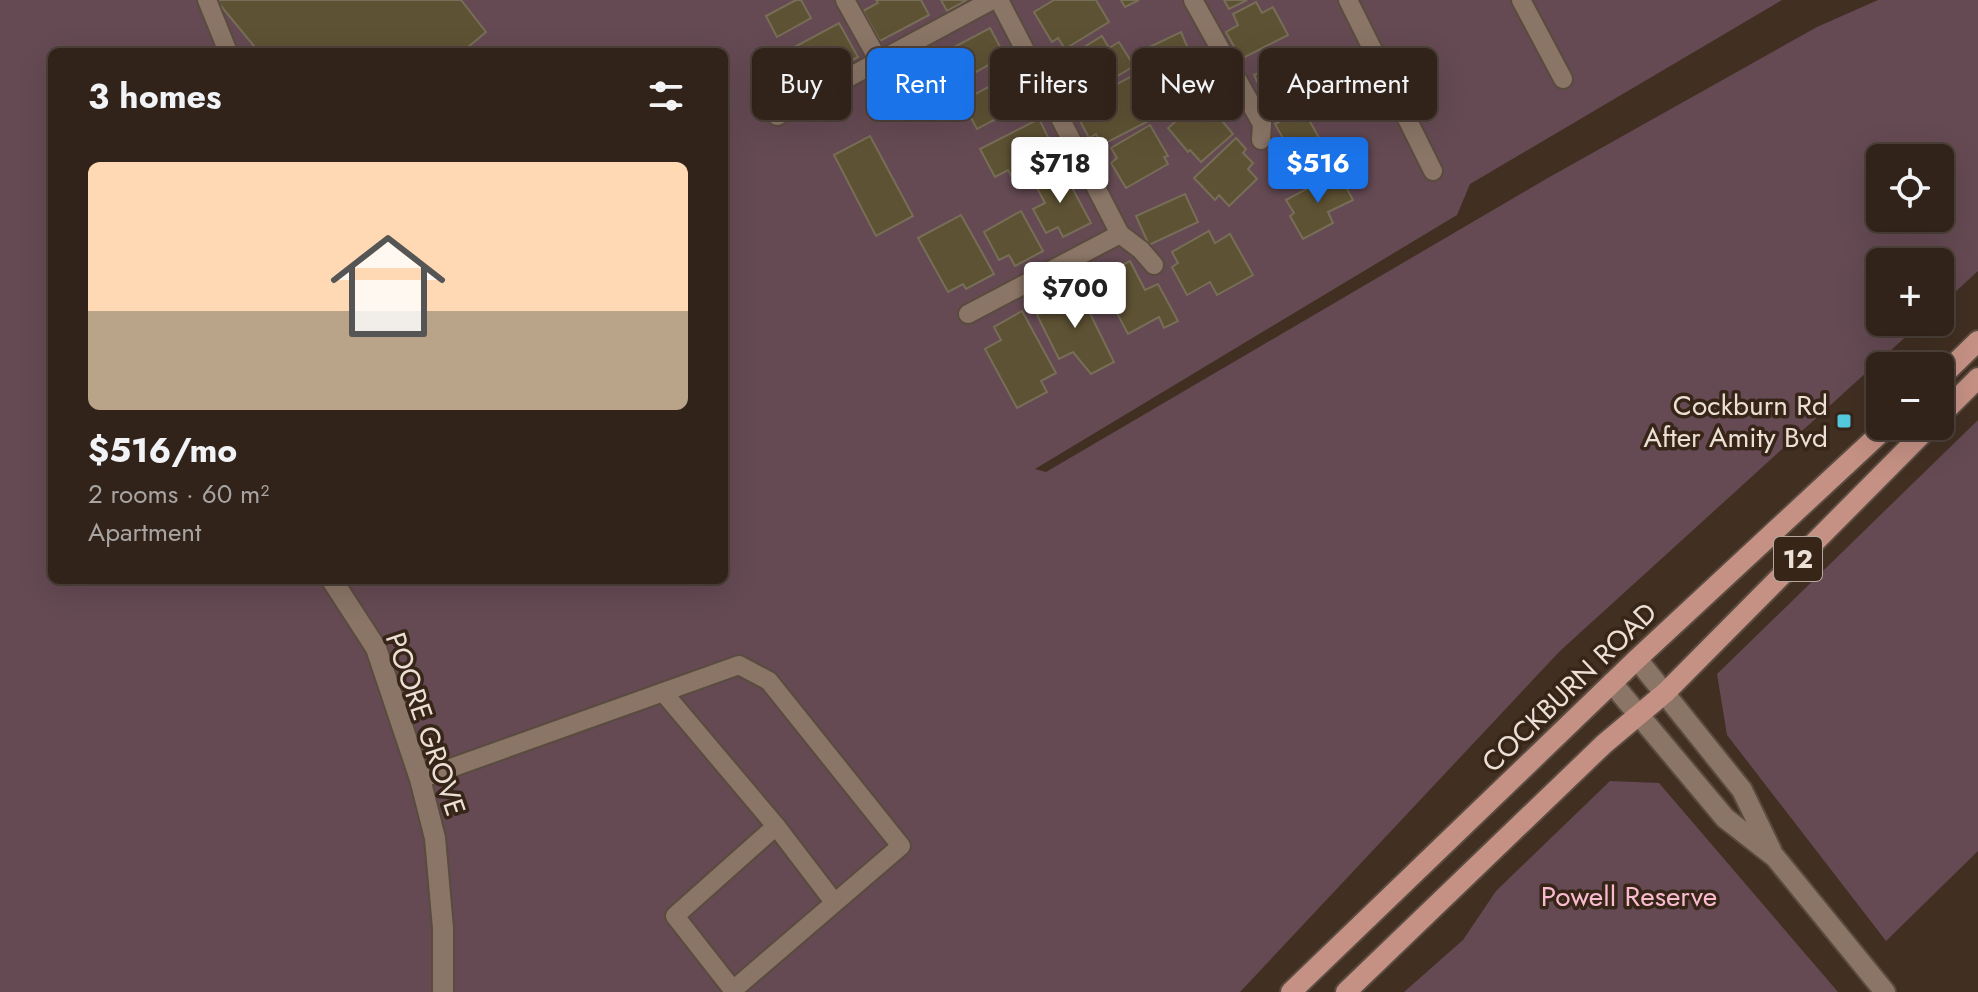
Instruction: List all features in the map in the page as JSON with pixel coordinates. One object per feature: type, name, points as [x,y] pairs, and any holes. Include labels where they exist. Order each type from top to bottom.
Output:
[{"type":"main road","points":[[1954,364],[1978,341]]},
{"type":"main road","points":[[1954,402],[1978,378]]},
{"type":"main road","name":"COCKBURN ROAD","points":[[1291,992],[1637,659],[1873,440]]},
{"type":"main road","name":"12","points":[[1346,992],[1604,744],[1666,692],[1916,440]]},
{"type":"street","name":"POORE GROVE","points":[[335,584],[376,648],[420,779],[435,838],[443,928],[443,992]]},
{"type":"street","points":[[1637,659],[1742,790],[1775,857]]},
{"type":"street","points":[[1612,683],[1725,818],[1775,857],[1885,992]]},
{"type":"lane","points":[[207,0],[226,48]]},
{"type":"lane","points":[[845,0],[872,48]]},
{"type":"lane","points":[[903,48],[992,0]]},
{"type":"lane","points":[[999,0],[1120,234],[1154,265]]},
{"type":"lane","points":[[1193,0],[1262,124],[1261,140]]},
{"type":"lane","points":[[1348,0],[1433,171]]},
{"type":"lane","points":[[1521,0],[1563,79]]},
{"type":"lane","points":[[968,314],[1120,234]]},
{"type":"lane","points":[[420,779],[739,665],[769,681],[901,846],[733,990],[675,916],[776,826]]},
{"type":"lane","points":[[663,692],[776,826],[834,902]]},
{"type":"green space","points":[[0,0],[1782,0],[1470,184],[1457,215],[1035,469],[1046,472],[1546,179],[1817,27],[1878,0],[1978,0],[1978,271],[1954,293],[1954,248],[1866,248],[1866,336],[1907,336],[1889,352],[1866,352],[1866,373],[1560,651],[1240,992],[0,992]]},
{"type":"green space","points":[[1978,420],[1978,851],[1886,941],[1727,735],[1717,674]]},
{"type":"green space","name":"Powell Reserve","points":[[1610,781],[1659,783],[1838,992],[1404,992],[1463,940],[1496,891]]},
{"type":"building","points":[[216,0],[461,0],[486,32],[467,48],[256,48]]},
{"type":"building","points":[[801,0],[811,18],[777,37],[766,16]]},
{"type":"building","points":[[876,0],[921,0],[929,15],[880,41],[863,11],[878,3]]},
{"type":"building","points":[[941,0],[967,0],[947,11]]},
{"type":"building","points":[[1054,0],[1096,0],[1109,22],[1064,48],[1058,38],[1052,42],[1034,12]]},
{"type":"building","points":[[1121,0],[1139,0],[1125,7]]},
{"type":"building","points":[[1224,0],[1247,0],[1229,9]]},
{"type":"building","points":[[1256,2],[1262,13],[1273,7],[1288,35],[1243,58],[1243,48],[1235,48],[1226,32],[1238,25],[1233,14]]},
{"type":"building","points":[[839,23],[858,57],[851,61],[851,48],[793,48]]},
{"type":"building","points":[[990,28],[1001,48],[990,48],[990,64],[974,73],[974,48],[952,48]]},
{"type":"building","points":[[1181,32],[1188,48],[1147,48]]},
{"type":"building","points":[[1102,36],[1109,48],[1083,48]]},
{"type":"building","points":[[1119,42],[1132,67],[1116,77],[1116,48],[1109,48]]},
{"type":"building","points":[[1132,76],[1132,120],[1150,120],[1102,145],[1096,134],[1089,138],[1080,120],[1116,120],[1116,84]]},
{"type":"building","points":[[990,86],[990,120],[994,120],[977,129],[972,120],[974,95]]},
{"type":"building","points":[[1040,120],[1053,147],[1047,150],[1054,164],[1016,184],[1008,170],[995,177],[980,149]]},
{"type":"building","points":[[1177,120],[1225,120],[1223,122],[1233,134],[1201,162],[1168,128]]},
{"type":"building","points":[[1282,120],[1309,120],[1327,152],[1299,167],[1295,160],[1279,169],[1268,149],[1284,140],[1275,124]]},
{"type":"building","points":[[1150,125],[1168,156],[1164,157],[1168,164],[1126,188],[1111,163],[1117,158],[1111,148]]},
{"type":"building","points":[[870,136],[913,216],[876,236],[834,155]]},
{"type":"building","points":[[1236,138],[1246,149],[1243,153],[1253,163],[1248,169],[1257,179],[1229,206],[1219,195],[1215,200],[1194,178]]},
{"type":"building","points":[[1061,167],[1091,223],[1063,237],[1058,227],[1046,233],[1033,209],[1045,203],[1034,182]]},
{"type":"building","points":[[1338,172],[1353,200],[1328,212],[1333,223],[1303,239],[1290,216],[1294,213],[1286,200]]},
{"type":"building","points":[[1185,194],[1198,222],[1149,245],[1136,216]]},
{"type":"building","points":[[1021,211],[1043,251],[1015,266],[1009,255],[999,260],[984,232]]},
{"type":"building","points":[[961,215],[994,274],[966,289],[963,284],[948,292],[918,238]]},
{"type":"building","points":[[1209,231],[1215,243],[1230,234],[1253,275],[1217,295],[1210,282],[1187,295],[1172,267],[1178,263],[1172,252]]},
{"type":"building","points":[[1130,261],[1145,290],[1158,284],[1178,321],[1164,328],[1159,317],[1128,334],[1098,277]]},
{"type":"building","points":[[1076,285],[1114,362],[1091,374],[1073,352],[1059,359],[1037,315],[1051,308],[1046,299]]},
{"type":"building","points":[[1022,311],[1056,373],[1041,381],[1047,392],[1017,408],[985,349],[1001,340],[994,327]]},
{"type":"place","name":"Cockburn Rd After Amity Bvd","points":[[1844,421]]}]
